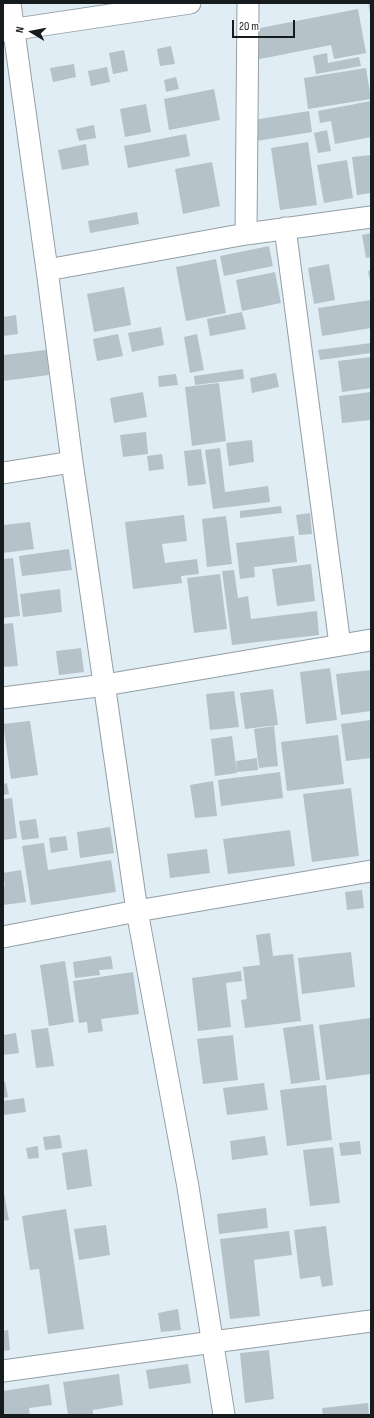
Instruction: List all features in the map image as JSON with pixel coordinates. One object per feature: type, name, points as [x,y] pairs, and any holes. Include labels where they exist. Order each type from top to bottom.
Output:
[{"type":"street","points":[[10,3],[8,30],[47,270],[72,462],[137,911],[188,1187],[224,1415]]},
{"type":"street","points":[[8,30],[190,3]]},
{"type":"street","points":[[246,234],[248,3]]},
{"type":"street","points":[[47,270],[246,234],[371,217]]},
{"type":"street","points":[[285,228],[340,645]]},
{"type":"street","points":[[3,473],[72,462]]},
{"type":"street","points":[[3,698],[105,685],[371,640]]},
{"type":"street","points":[[3,937],[137,911],[371,871]]},
{"type":"street","points":[[3,1372],[371,1321]]},
{"type":"building","points":[[368,3],[371,3],[371,13],[370,13]]},
{"type":"building","points":[[358,9],[366,53],[334,59],[331,45],[255,60],[250,30]]},
{"type":"building","points":[[171,46],[175,64],[160,66],[157,49]]},
{"type":"building","points":[[124,50],[128,71],[113,74],[109,53]]},
{"type":"building","points":[[327,53],[328,63],[359,57],[361,66],[316,74],[313,56]]},
{"type":"building","points":[[74,64],[76,77],[53,82],[50,68]]},
{"type":"building","points":[[107,67],[110,82],[91,86],[88,71]]},
{"type":"building","points":[[366,68],[371,99],[308,109],[304,78]]},
{"type":"building","points":[[176,77],[179,89],[166,92],[164,80]]},
{"type":"building","points":[[214,89],[220,120],[169,130],[164,99]]},
{"type":"building","points":[[371,101],[371,137],[335,144],[331,121],[320,123],[318,111]]},
{"type":"building","points":[[146,104],[151,132],[125,137],[120,109]]},
{"type":"building","points":[[309,111],[312,132],[250,142],[247,121]]},
{"type":"building","points":[[94,125],[96,138],[79,141],[76,129]]},
{"type":"building","points":[[327,130],[331,151],[318,153],[314,133]]},
{"type":"building","points":[[186,134],[190,156],[128,168],[124,146]]},
{"type":"building","points":[[308,142],[317,205],[280,210],[271,148]]},
{"type":"building","points":[[86,144],[89,165],[62,170],[58,150]]},
{"type":"building","points":[[371,155],[371,193],[357,195],[352,157]]},
{"type":"building","points":[[347,160],[353,198],[324,203],[317,165]]},
{"type":"building","points":[[212,162],[220,206],[183,214],[175,169]]},
{"type":"building","points":[[137,212],[139,224],[90,233],[88,221]]},
{"type":"building","points":[[371,233],[371,257],[366,258],[362,235]]},
{"type":"building","points":[[269,246],[273,266],[224,276],[220,256]]},
{"type":"building","points":[[216,259],[226,313],[186,321],[176,267]]},
{"type":"building","points":[[329,264],[335,300],[314,304],[308,268]]},
{"type":"building","points":[[371,270],[371,281],[370,281],[368,271]]},
{"type":"building","points":[[275,272],[281,303],[242,311],[236,280]]},
{"type":"building","points":[[124,287],[131,325],[94,332],[87,294]]},
{"type":"building","points":[[371,300],[371,328],[322,336],[318,308]]},
{"type":"building","points":[[242,312],[246,329],[210,336],[207,319]]},
{"type":"building","points":[[16,315],[18,334],[3,336],[3,317]]},
{"type":"building","points":[[161,327],[164,345],[132,352],[128,333]]},
{"type":"building","points":[[118,334],[123,356],[97,361],[93,339]]},
{"type":"building","points":[[197,334],[204,370],[190,373],[184,337]]},
{"type":"building","points":[[371,343],[371,353],[320,360],[318,350]]},
{"type":"building","points":[[46,350],[49,375],[3,381],[3,355]]},
{"type":"building","points":[[371,357],[371,388],[342,392],[338,361]]},
{"type":"building","points":[[243,369],[244,379],[195,385],[194,376]]},
{"type":"building","points":[[276,373],[279,387],[252,393],[250,378]]},
{"type":"building","points":[[176,374],[178,385],[159,387],[158,376]]},
{"type":"building","points":[[219,383],[226,441],[192,446],[185,387]]},
{"type":"building","points":[[143,392],[147,417],[114,423],[110,398]]},
{"type":"building","points":[[371,392],[371,420],[342,423],[339,396]]},
{"type":"building","points":[[146,432],[148,454],[123,457],[120,435]]},
{"type":"building","points":[[252,440],[254,462],[229,466],[226,443]]},
{"type":"building","points":[[220,448],[225,492],[268,486],[270,502],[213,509],[205,450]]},
{"type":"building","points":[[201,449],[206,484],[188,486],[184,451]]},
{"type":"building","points":[[162,454],[164,469],[149,471],[147,456]]},
{"type":"building","points":[[281,506],[282,513],[240,518],[240,511]]},
{"type":"building","points":[[310,513],[312,534],[299,535],[296,515]]},
{"type":"building","points":[[184,515],[187,541],[162,544],[165,563],[197,559],[199,574],[181,576],[182,583],[133,589],[125,522]]},
{"type":"building","points":[[226,516],[232,564],[207,567],[202,519]]},
{"type":"building","points":[[30,522],[34,549],[3,553],[3,525]]},
{"type":"building","points":[[294,536],[297,562],[254,567],[255,577],[240,579],[236,543]]},
{"type":"building","points":[[69,549],[72,570],[22,576],[19,556]]},
{"type":"building","points":[[13,558],[20,616],[3,618],[3,559]]},
{"type":"building","points":[[311,564],[315,601],[277,606],[272,569]]},
{"type":"building","points":[[234,570],[238,598],[248,596],[251,619],[317,611],[319,635],[232,645],[222,571]]},
{"type":"building","points":[[220,574],[227,629],[194,633],[187,578]]},
{"type":"building","points":[[60,589],[62,612],[23,617],[20,594]]},
{"type":"building","points":[[13,623],[18,666],[3,667],[3,624]]},
{"type":"building","points":[[81,648],[84,672],[59,675],[56,651]]},
{"type":"building","points":[[330,668],[337,720],[306,724],[300,672]]},
{"type":"building","points":[[371,670],[371,711],[341,715],[336,674]]},
{"type":"building","points":[[273,689],[278,725],[245,729],[240,693]]},
{"type":"building","points":[[234,691],[239,727],[210,730],[206,694]]},
{"type":"building","points":[[371,720],[371,758],[346,761],[341,724]]},
{"type":"building","points":[[30,721],[38,775],[11,779],[3,724]]},
{"type":"building","points":[[274,726],[278,766],[259,768],[254,729]]},
{"type":"building","points":[[338,735],[344,784],[287,791],[281,742]]},
{"type":"building","points":[[232,736],[237,773],[215,776],[211,739]]},
{"type":"building","points":[[257,758],[258,770],[237,772],[236,761]]},
{"type":"building","points":[[280,772],[283,798],[221,806],[218,780]]},
{"type":"building","points":[[213,781],[217,816],[195,818],[190,785]]},
{"type":"building","points":[[7,783],[9,794],[3,795],[3,784]]},
{"type":"building","points":[[351,788],[359,856],[312,862],[303,794]]},
{"type":"building","points":[[12,798],[17,838],[3,840],[3,799]]},
{"type":"building","points":[[36,819],[39,838],[22,840],[19,821]]},
{"type":"building","points":[[110,827],[114,853],[80,858],[77,832]]},
{"type":"building","points":[[290,830],[295,866],[228,874],[223,839]]},
{"type":"building","points":[[66,836],[68,850],[51,853],[49,838]]},
{"type":"building","points":[[44,843],[48,870],[111,860],[116,892],[31,905],[22,846]]},
{"type":"building","points":[[207,849],[210,873],[170,878],[167,854]]},
{"type":"building","points":[[21,870],[26,902],[3,905],[3,886],[5,886],[3,873]]},
{"type":"building","points":[[362,890],[364,908],[347,910],[345,892]]},
{"type":"building","points":[[270,933],[273,956],[293,954],[301,1021],[245,1028],[241,1000],[247,999],[243,967],[260,965],[256,935]]},
{"type":"building","points":[[351,952],[355,987],[302,994],[298,958]]},
{"type":"building","points":[[111,956],[113,969],[99,970],[100,975],[75,978],[73,962]]},
{"type":"building","points":[[65,961],[74,1022],[49,1026],[40,965]]},
{"type":"building","points":[[241,971],[242,981],[226,983],[231,1027],[198,1031],[192,978]]},
{"type":"building","points":[[133,972],[139,1014],[101,1019],[103,1031],[88,1033],[87,1022],[79,1023],[73,981]]},
{"type":"building","points":[[371,1018],[371,1074],[326,1080],[319,1025]]},
{"type":"building","points":[[313,1024],[320,1080],[291,1084],[283,1028]]},
{"type":"building","points":[[48,1028],[54,1066],[36,1068],[31,1030]]},
{"type":"building","points":[[16,1033],[19,1053],[3,1055],[3,1035]]},
{"type":"building","points":[[233,1035],[238,1080],[203,1084],[197,1039]]},
{"type":"building","points":[[5,1081],[8,1097],[3,1098],[3,1082]]},
{"type":"building","points":[[264,1083],[268,1110],[227,1115],[223,1088]]},
{"type":"building","points":[[326,1085],[332,1140],[287,1146],[280,1090]]},
{"type":"building","points":[[24,1098],[26,1112],[3,1115],[3,1101]]},
{"type":"building","points":[[60,1135],[62,1148],[45,1150],[43,1137]]},
{"type":"building","points":[[265,1136],[268,1155],[232,1160],[230,1141]]},
{"type":"building","points":[[360,1141],[361,1154],[341,1156],[339,1143]]},
{"type":"building","points":[[38,1146],[39,1158],[28,1159],[26,1148]]},
{"type":"building","points":[[333,1147],[340,1203],[310,1206],[303,1150]]},
{"type":"building","points":[[87,1149],[92,1186],[67,1190],[62,1153]]},
{"type":"building","points":[[3,1188],[9,1220],[3,1221]]},
{"type":"building","points":[[266,1208],[268,1228],[219,1234],[217,1214]]},
{"type":"building","points":[[66,1209],[84,1329],[48,1334],[39,1269],[30,1270],[22,1216]]},
{"type":"building","points":[[106,1225],[110,1255],[79,1260],[74,1229]]},
{"type":"building","points":[[326,1226],[333,1285],[322,1287],[320,1276],[300,1279],[294,1230]]},
{"type":"building","points":[[289,1231],[292,1255],[254,1260],[260,1316],[230,1319],[220,1239]]},
{"type":"building","points":[[178,1309],[181,1330],[161,1332],[158,1313]]},
{"type":"building","points":[[8,1330],[10,1350],[3,1351],[3,1331]]},
{"type":"building","points":[[269,1350],[274,1399],[245,1403],[240,1353]]},
{"type":"building","points":[[188,1364],[191,1383],[149,1389],[146,1370]]},
{"type":"building","points":[[119,1374],[123,1405],[93,1410],[93,1415],[68,1415],[63,1382]]},
{"type":"building","points":[[49,1384],[52,1405],[29,1408],[30,1415],[3,1415],[3,1391]]},
{"type":"building","points":[[368,1403],[369,1415],[323,1415],[322,1408]]}]
